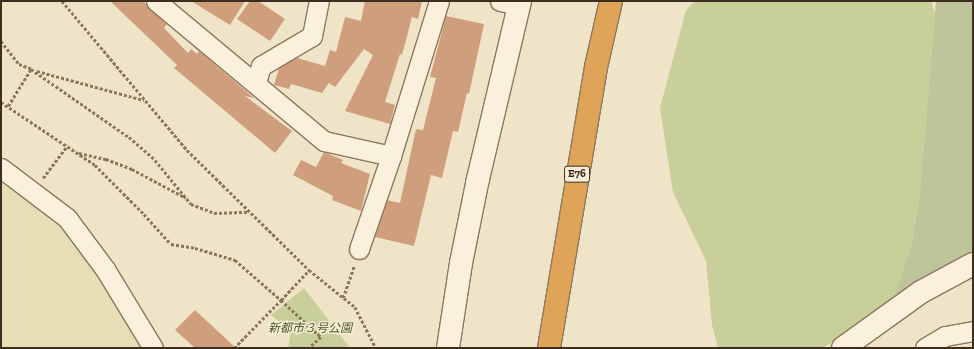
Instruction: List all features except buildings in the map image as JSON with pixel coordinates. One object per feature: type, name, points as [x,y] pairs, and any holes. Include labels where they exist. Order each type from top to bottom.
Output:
[{"type":"highway","name":"E76","points":[[549,348],[594,75],[611,1]]},
{"type":"street","points":[[156,1],[324,141],[391,156]]},
{"type":"street","points":[[256,83],[261,66],[312,36],[319,1]]},
{"type":"street","points":[[359,249],[391,156],[439,1]]},
{"type":"street","points":[[448,348],[461,263],[513,2]]},
{"type":"street","points":[[1,168],[34,191],[67,218],[105,269],[153,348]]},
{"type":"street","points":[[845,348],[921,292],[973,264]]},
{"type":"street","points":[[925,348],[945,336],[973,331]]},
{"type":"path","points":[[62,1],[187,150],[309,270],[355,307],[376,348]]},
{"type":"path","points":[[1,41],[19,64],[31,69],[144,100]]},
{"type":"path","points":[[8,106],[31,69]]},
{"type":"path","points":[[31,69],[129,137],[155,160],[191,204],[214,213],[250,212]]},
{"type":"path","points":[[1,102],[100,170],[171,244],[195,248],[235,260],[321,337],[308,348]]},
{"type":"path","points":[[34,191],[67,146]]},
{"type":"path","points":[[76,153],[106,159],[132,168],[188,199]]},
{"type":"path","points":[[343,298],[359,249]]},
{"type":"path","points":[[234,348],[309,270]]},
{"type":"shaded area","points":[[1,172],[67,225],[145,348],[1,348]]},
{"type":"green space","points":[[695,1],[931,1],[935,13],[920,190],[912,243],[892,302],[843,337],[822,348],[718,348],[712,325],[706,261],[673,192],[660,108],[686,10]]},
{"type":"green space","points":[[936,1],[973,1],[973,255],[892,302],[912,243],[920,190]]},
{"type":"green space","name":"新都市３号公園","points":[[304,288],[350,348],[288,348],[291,332],[271,315]]}]
